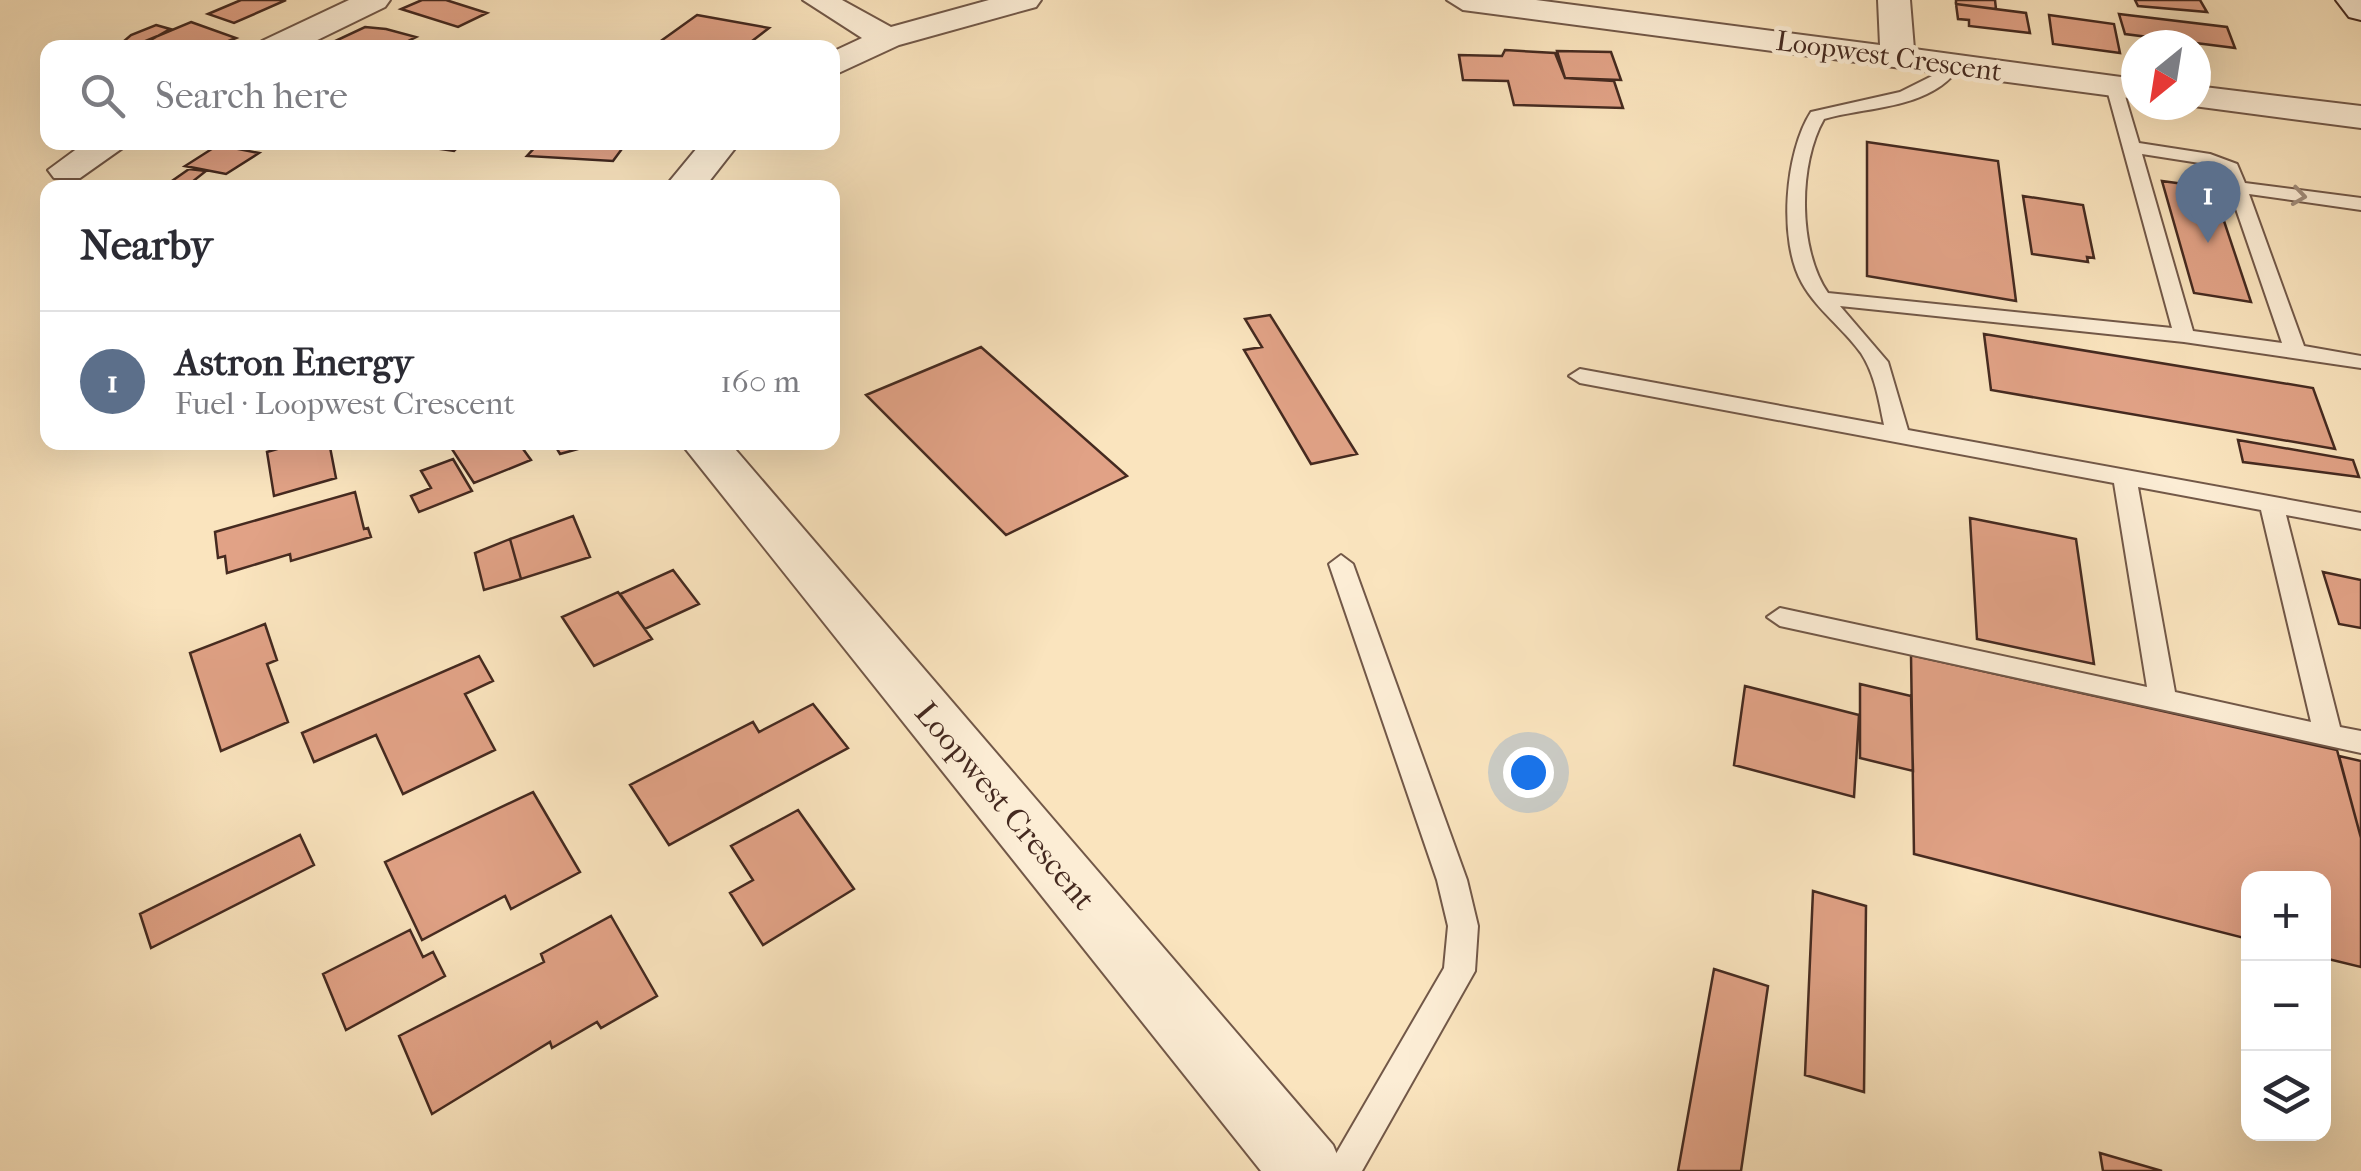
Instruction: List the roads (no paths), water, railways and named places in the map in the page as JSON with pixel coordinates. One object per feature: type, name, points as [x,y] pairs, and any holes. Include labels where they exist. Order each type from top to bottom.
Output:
[{"type":"street","points":[[291,40],[374,0]]},
{"type":"street","points":[[819,0],[888,38]]},
{"type":"street","points":[[840,62],[888,38],[1025,0]]},
{"type":"street","name":"Loopwest Crescent","points":[[1463,0],[2121,87]]},
{"type":"street","points":[[1894,0],[1898,58]]},
{"type":"street","points":[[2353,0],[2361,10]]},
{"type":"street","points":[[2211,99],[2361,118]]},
{"type":"street","points":[[67,170],[100,150]]},
{"type":"street","points":[[689,180],[715,150]]},
{"type":"street","name":"Loopwest Crescent","points":[[710,450],[1307,1171]]},
{"type":"lane","points":[[1898,436],[1876,360],[1806,272],[1800,241],[1802,147],[1808,126],[1818,116],[1940,83],[1946,74],[1944,64]]},
{"type":"lane","points":[[2128,120],[2130,148],[2184,336]]},
{"type":"lane","points":[[2130,148],[2223,162],[2231,168],[2295,351]]},
{"type":"lane","points":[[2237,187],[2361,204]]},
{"type":"lane","points":[[1823,298],[2184,336],[2361,362]]},
{"type":"lane","points":[[1580,376],[2361,522]]},
{"type":"lane","points":[[2125,478],[2163,701]]},
{"type":"lane","points":[[2272,505],[2328,736]]},
{"type":"lane","points":[[1342,564],[1452,880],[1463,926],[1459,971],[1343,1171]]},
{"type":"lane","points":[[1780,618],[2361,742]]},
{"type":"place","name":"Astron Energy","points":[[2208,243]]}]
